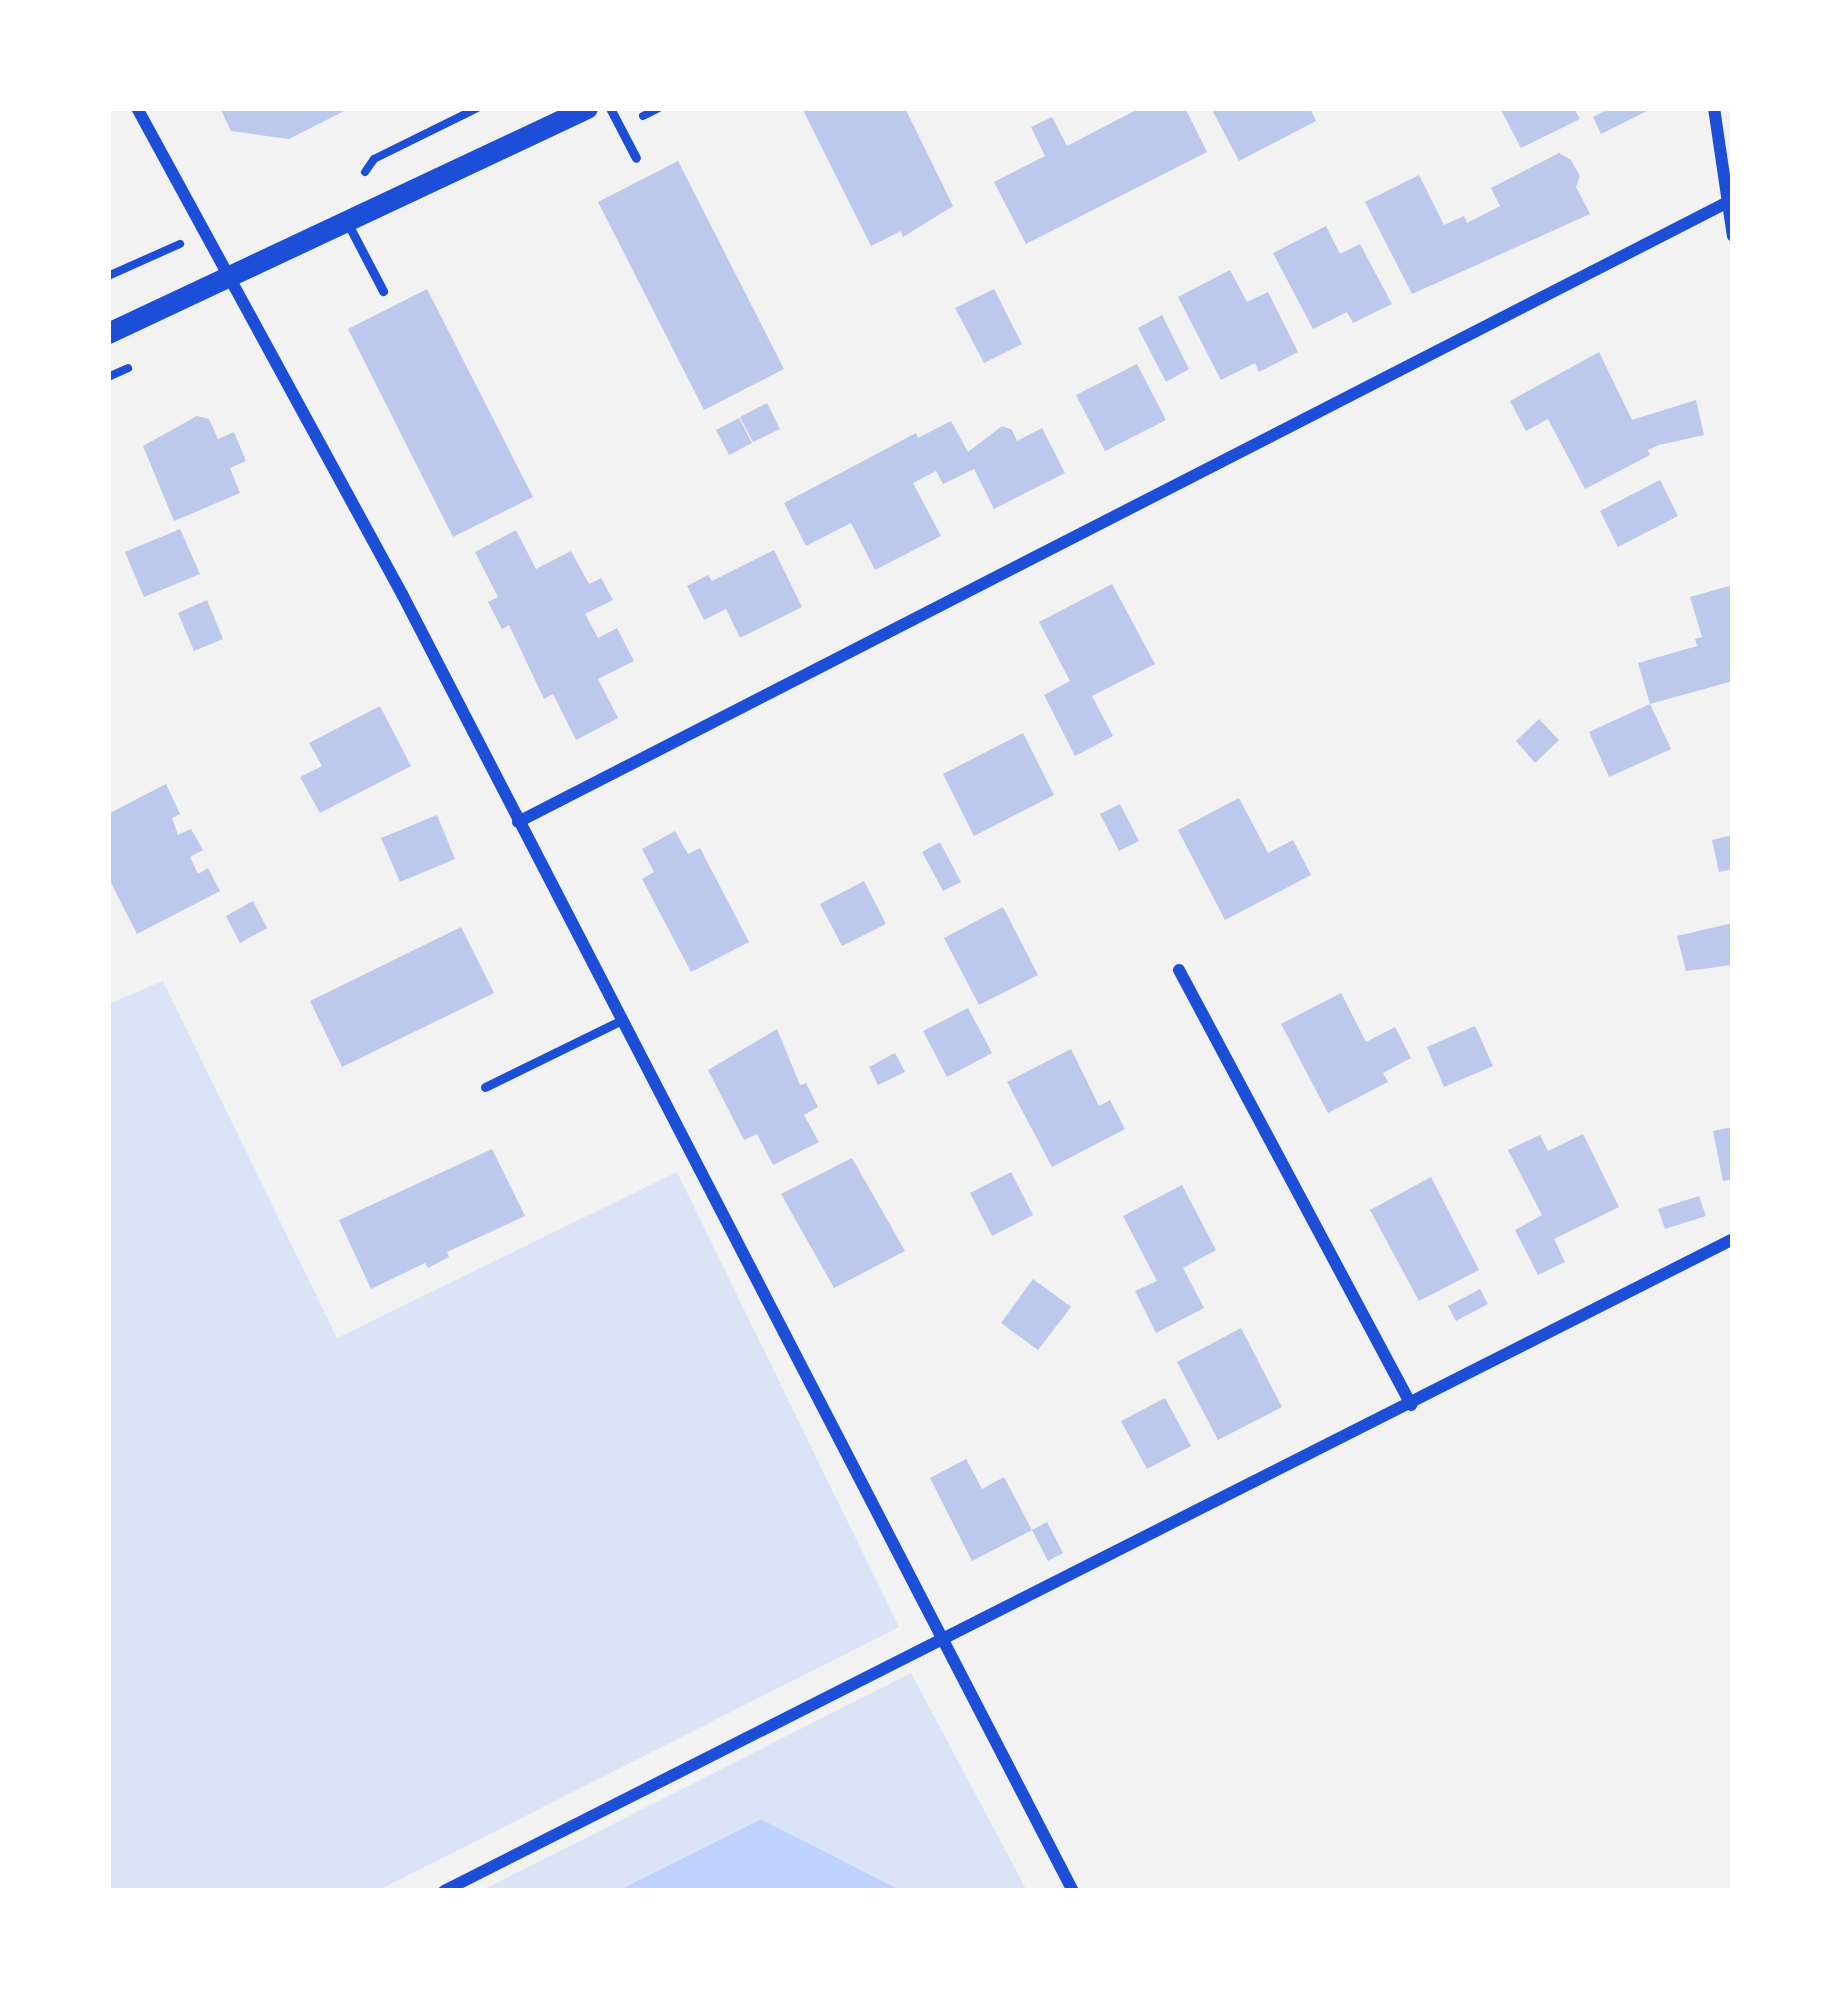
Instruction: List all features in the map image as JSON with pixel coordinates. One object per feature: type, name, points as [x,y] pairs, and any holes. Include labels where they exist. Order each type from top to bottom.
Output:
[{"type":"street","points":[[137,108],[622,1020],[1073,1891]]},
{"type":"street","points":[[108,333],[587,108]]},
{"type":"street","points":[[1714,108],[1733,236]]},
{"type":"street","points":[[518,822],[1726,203]]},
{"type":"street","points":[[1180,970],[1411,1405]]},
{"type":"street","points":[[444,1891],[1733,1239]]},
{"type":"lane","points":[[610,108],[636,158]]},
{"type":"lane","points":[[347,222],[383,291]]},
{"type":"lane","points":[[485,1087],[622,1020]]},
{"type":"path","points":[[355,185],[374,159],[477,108]]},
{"type":"path","points":[[108,276],[206,231]]},
{"type":"shaded area","points":[[163,981],[337,1338],[677,1172],[899,1627],[377,1891],[108,1891],[108,1004]]},
{"type":"shaded area","points":[[911,1673],[1027,1891],[902,1891],[761,1819],[617,1891],[481,1891]]},
{"type":"water","points":[[761,1819],[902,1891],[617,1891]]},
{"type":"building","points":[[220,108],[350,108],[289,139],[231,131]]},
{"type":"building","points":[[802,108],[905,108],[953,206],[903,237],[901,231],[871,246]]},
{"type":"building","points":[[1140,108],[1185,108],[1207,152],[1026,244],[994,182],[1045,156],[1031,127],[1052,117],[1067,146]]},
{"type":"building","points":[[1211,108],[1310,108],[1316,121],[1239,161]]},
{"type":"building","points":[[1500,108],[1574,108],[1580,119],[1521,148]]},
{"type":"building","points":[[1610,108],[1653,108],[1601,134],[1593,117]]},
{"type":"building","points":[[1559,153],[1571,160],[1580,176],[1576,187],[1590,214],[1412,294],[1365,202],[1419,175],[1444,225],[1464,216],[1467,223],[1500,206],[1491,188]]},
{"type":"building","points":[[678,161],[784,369],[704,410],[598,202]]},
{"type":"building","points":[[1326,226],[1340,254],[1360,244],[1392,304],[1353,323],[1347,312],[1313,329],[1273,253]]},
{"type":"building","points":[[1230,270],[1247,302],[1268,292],[1298,352],[1259,372],[1255,363],[1221,380],[1178,297]]},
{"type":"building","points":[[427,289],[533,497],[453,537],[348,329]]},
{"type":"building","points":[[994,289],[1022,344],[984,363],[955,308]]},
{"type":"building","points":[[1162,315],[1189,369],[1166,382],[1138,328]]},
{"type":"building","points":[[1599,352],[1632,420],[1696,400],[1704,435],[1659,445],[1648,450],[1650,455],[1585,489],[1548,419],[1526,431],[1510,401]]},
{"type":"building","points":[[1137,364],[1166,420],[1105,451],[1076,395]]},
{"type":"building","points":[[767,403],[780,429],[753,442],[740,417]]},
{"type":"building","points":[[197,416],[209,419],[218,439],[234,432],[246,461],[230,468],[240,493],[174,521],[143,446]]},
{"type":"building","points":[[739,418],[752,443],[729,455],[716,430]]},
{"type":"building","points":[[951,421],[968,452],[1002,426],[1012,430],[1017,441],[1042,428],[1065,473],[994,509],[974,469],[943,484],[936,471],[913,483],[941,536],[875,570],[851,523],[806,546],[784,503],[916,433],[918,438]]},
{"type":"building","points":[[1660,480],[1678,516],[1618,547],[1600,511]]},
{"type":"building","points":[[180,529],[200,574],[144,597],[125,552]]},
{"type":"building","points":[[516,530],[536,569],[571,551],[589,584],[601,578],[613,600],[585,614],[598,638],[617,628],[634,661],[598,679],[618,718],[576,740],[553,694],[544,699],[509,625],[502,629],[488,602],[498,597],[475,552]]},
{"type":"building","points":[[774,550],[802,607],[740,638],[726,609],[704,620],[687,586],[708,575],[712,581]]},
{"type":"building","points":[[1112,584],[1155,664],[1092,696],[1113,736],[1075,756],[1044,695],[1070,681],[1039,622]]},
{"type":"building","points":[[1733,585],[1733,681],[1650,704],[1638,663],[1697,646],[1695,639],[1702,637],[1690,597]]},
{"type":"building","points":[[207,600],[223,639],[194,651],[178,613]]},
{"type":"building","points":[[1650,704],[1671,749],[1609,777],[1589,732]]},
{"type":"building","points":[[380,706],[411,766],[320,813],[300,777],[322,766],[309,743]]},
{"type":"building","points":[[1539,719],[1559,740],[1535,763],[1516,741]]},
{"type":"building","points":[[1023,733],[1054,795],[974,836],[943,774]]},
{"type":"building","points":[[166,784],[180,814],[172,818],[178,835],[191,829],[203,850],[190,857],[198,874],[208,868],[220,891],[137,934],[108,877],[108,814]]},
{"type":"building","points":[[1239,798],[1268,853],[1293,840],[1311,875],[1225,920],[1178,830]]},
{"type":"building","points":[[1120,804],[1139,841],[1119,851],[1100,814]]},
{"type":"building","points":[[437,815],[455,859],[400,882],[381,838]]},
{"type":"building","points":[[675,831],[688,854],[700,848],[749,942],[691,972],[642,879],[654,872],[642,849]]},
{"type":"building","points":[[1733,835],[1733,869],[1719,872],[1712,840]]},
{"type":"building","points":[[940,842],[961,882],[943,891],[922,852]]},
{"type":"building","points":[[864,881],[886,924],[842,946],[820,904]]},
{"type":"building","points":[[253,901],[267,928],[240,943],[226,916]]},
{"type":"building","points":[[1003,907],[1038,975],[979,1005],[944,938]]},
{"type":"building","points":[[1733,923],[1733,965],[1686,971],[1677,936]]},
{"type":"building","points":[[461,927],[494,993],[342,1067],[310,1001]]},
{"type":"building","points":[[1341,993],[1366,1042],[1395,1027],[1411,1058],[1383,1073],[1388,1082],[1328,1113],[1281,1024]]},
{"type":"building","points":[[968,1008],[992,1053],[947,1077],[923,1031]]},
{"type":"building","points":[[1475,1026],[1493,1066],[1444,1087],[1427,1047]]},
{"type":"building","points":[[777,1029],[800,1085],[806,1083],[818,1107],[804,1115],[819,1142],[773,1165],[757,1134],[744,1140],[708,1070]]},
{"type":"building","points":[[1071,1049],[1099,1106],[1110,1100],[1125,1129],[1052,1167],[1007,1082]]},
{"type":"building","points":[[895,1053],[905,1072],[878,1085],[869,1067]]},
{"type":"building","points":[[1733,1127],[1733,1179],[1723,1181],[1713,1131]]},
{"type":"building","points":[[1583,1134],[1619,1207],[1554,1239],[1565,1262],[1538,1275],[1515,1230],[1542,1215],[1508,1150],[1540,1135],[1548,1151]]},
{"type":"building","points":[[492,1149],[525,1216],[447,1252],[449,1257],[428,1268],[425,1263],[371,1289],[339,1220]]},
{"type":"building","points":[[852,1158],[905,1251],[834,1288],[781,1194]]},
{"type":"building","points":[[1011,1172],[1033,1215],[992,1236],[970,1193]]},
{"type":"building","points":[[1431,1177],[1479,1270],[1419,1301],[1370,1210]]},
{"type":"building","points":[[1182,1185],[1216,1250],[1183,1268],[1204,1308],[1156,1333],[1135,1291],[1157,1281],[1123,1216]]},
{"type":"building","points":[[1699,1196],[1706,1216],[1665,1229],[1658,1209]]},
{"type":"building","points":[[1033,1279],[1071,1307],[1038,1350],[1001,1323]]},
{"type":"building","points":[[1480,1289],[1488,1304],[1456,1321],[1448,1306]]},
{"type":"building","points":[[1241,1328],[1282,1407],[1218,1440],[1177,1362]]},
{"type":"building","points":[[1165,1398],[1191,1446],[1147,1469],[1121,1421]]},
{"type":"building","points":[[966,1459],[982,1489],[1004,1477],[1032,1530],[972,1561],[930,1478]]},
{"type":"building","points":[[1047,1522],[1063,1553],[1048,1561],[1032,1530]]}]
